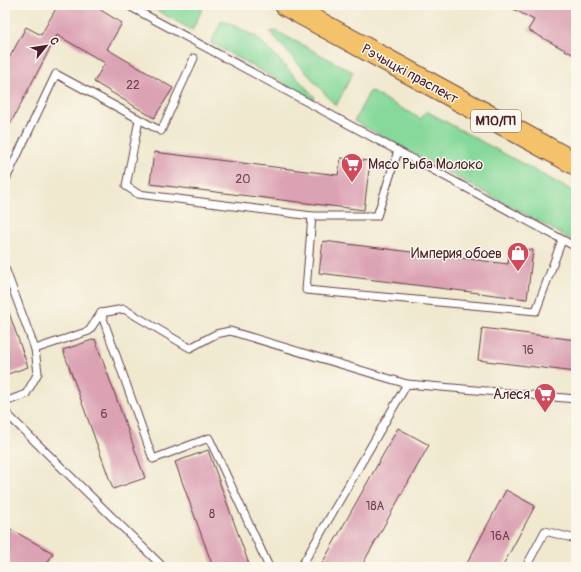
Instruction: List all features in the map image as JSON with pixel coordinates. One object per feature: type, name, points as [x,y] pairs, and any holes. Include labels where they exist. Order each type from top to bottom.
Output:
[{"type":"main road","name":"Рэчыцкі праспект","points":[[286,5],[576,164]]},
{"type":"lane","points":[[126,5],[576,247]]},
{"type":"lane","points":[[5,181],[56,74],[161,131],[194,58]]},
{"type":"lane","points":[[139,120],[126,186],[138,194],[312,216],[377,216],[398,151]]},
{"type":"lane","points":[[312,216],[306,290],[536,311],[562,240]]},
{"type":"lane","points":[[5,268],[35,349],[38,373],[26,394],[5,402]]},
{"type":"lane","points":[[35,349],[89,331],[101,313],[124,309],[190,348],[216,334],[230,331],[407,384],[576,399]]},
{"type":"lane","points":[[101,313],[153,459],[209,438],[269,567]]},
{"type":"lane","points":[[301,567],[407,384]]},
{"type":"lane","points":[[5,412],[163,567]]},
{"type":"lane","points":[[526,567],[545,531],[576,538]]},
{"type":"green space","points":[[147,5],[197,5],[203,8],[192,30]]},
{"type":"green space","points":[[222,20],[257,37],[315,97],[314,100],[211,43]]},
{"type":"green space","points":[[276,31],[353,72],[336,106],[270,32]]},
{"type":"green space","points":[[370,91],[421,119],[426,111],[576,193],[576,242],[354,121]]},
{"type":"building","points":[[58,5],[92,5],[122,23],[107,49],[173,88],[154,118],[94,82],[105,63],[57,35],[5,134],[5,66],[26,27],[41,35]]},
{"type":"building","points":[[506,5],[576,5],[576,56],[528,30],[534,20]]},
{"type":"building","points":[[154,152],[338,175],[341,158],[370,161],[364,210],[150,184]]},
{"type":"building","points":[[323,241],[508,264],[510,247],[533,250],[527,299],[319,273]]},
{"type":"building","points":[[5,307],[7,307],[28,367],[5,375]]},
{"type":"building","points":[[482,328],[576,340],[576,372],[478,360]]},
{"type":"building","points":[[95,339],[145,478],[113,489],[63,350]]},
{"type":"building","points":[[398,428],[429,445],[361,567],[320,567]]},
{"type":"building","points":[[208,450],[250,567],[213,567],[175,462]]},
{"type":"building","points":[[506,490],[535,506],[502,567],[465,567]]},
{"type":"building","points":[[5,526],[53,553],[45,567],[5,567]]},
{"type":"place","name":"Мясо Рыба Молоко","points":[[352,184]]},
{"type":"place","name":"Империя обоев","points":[[518,272]]},
{"type":"place","name":"Алеся","points":[[545,414]]}]
